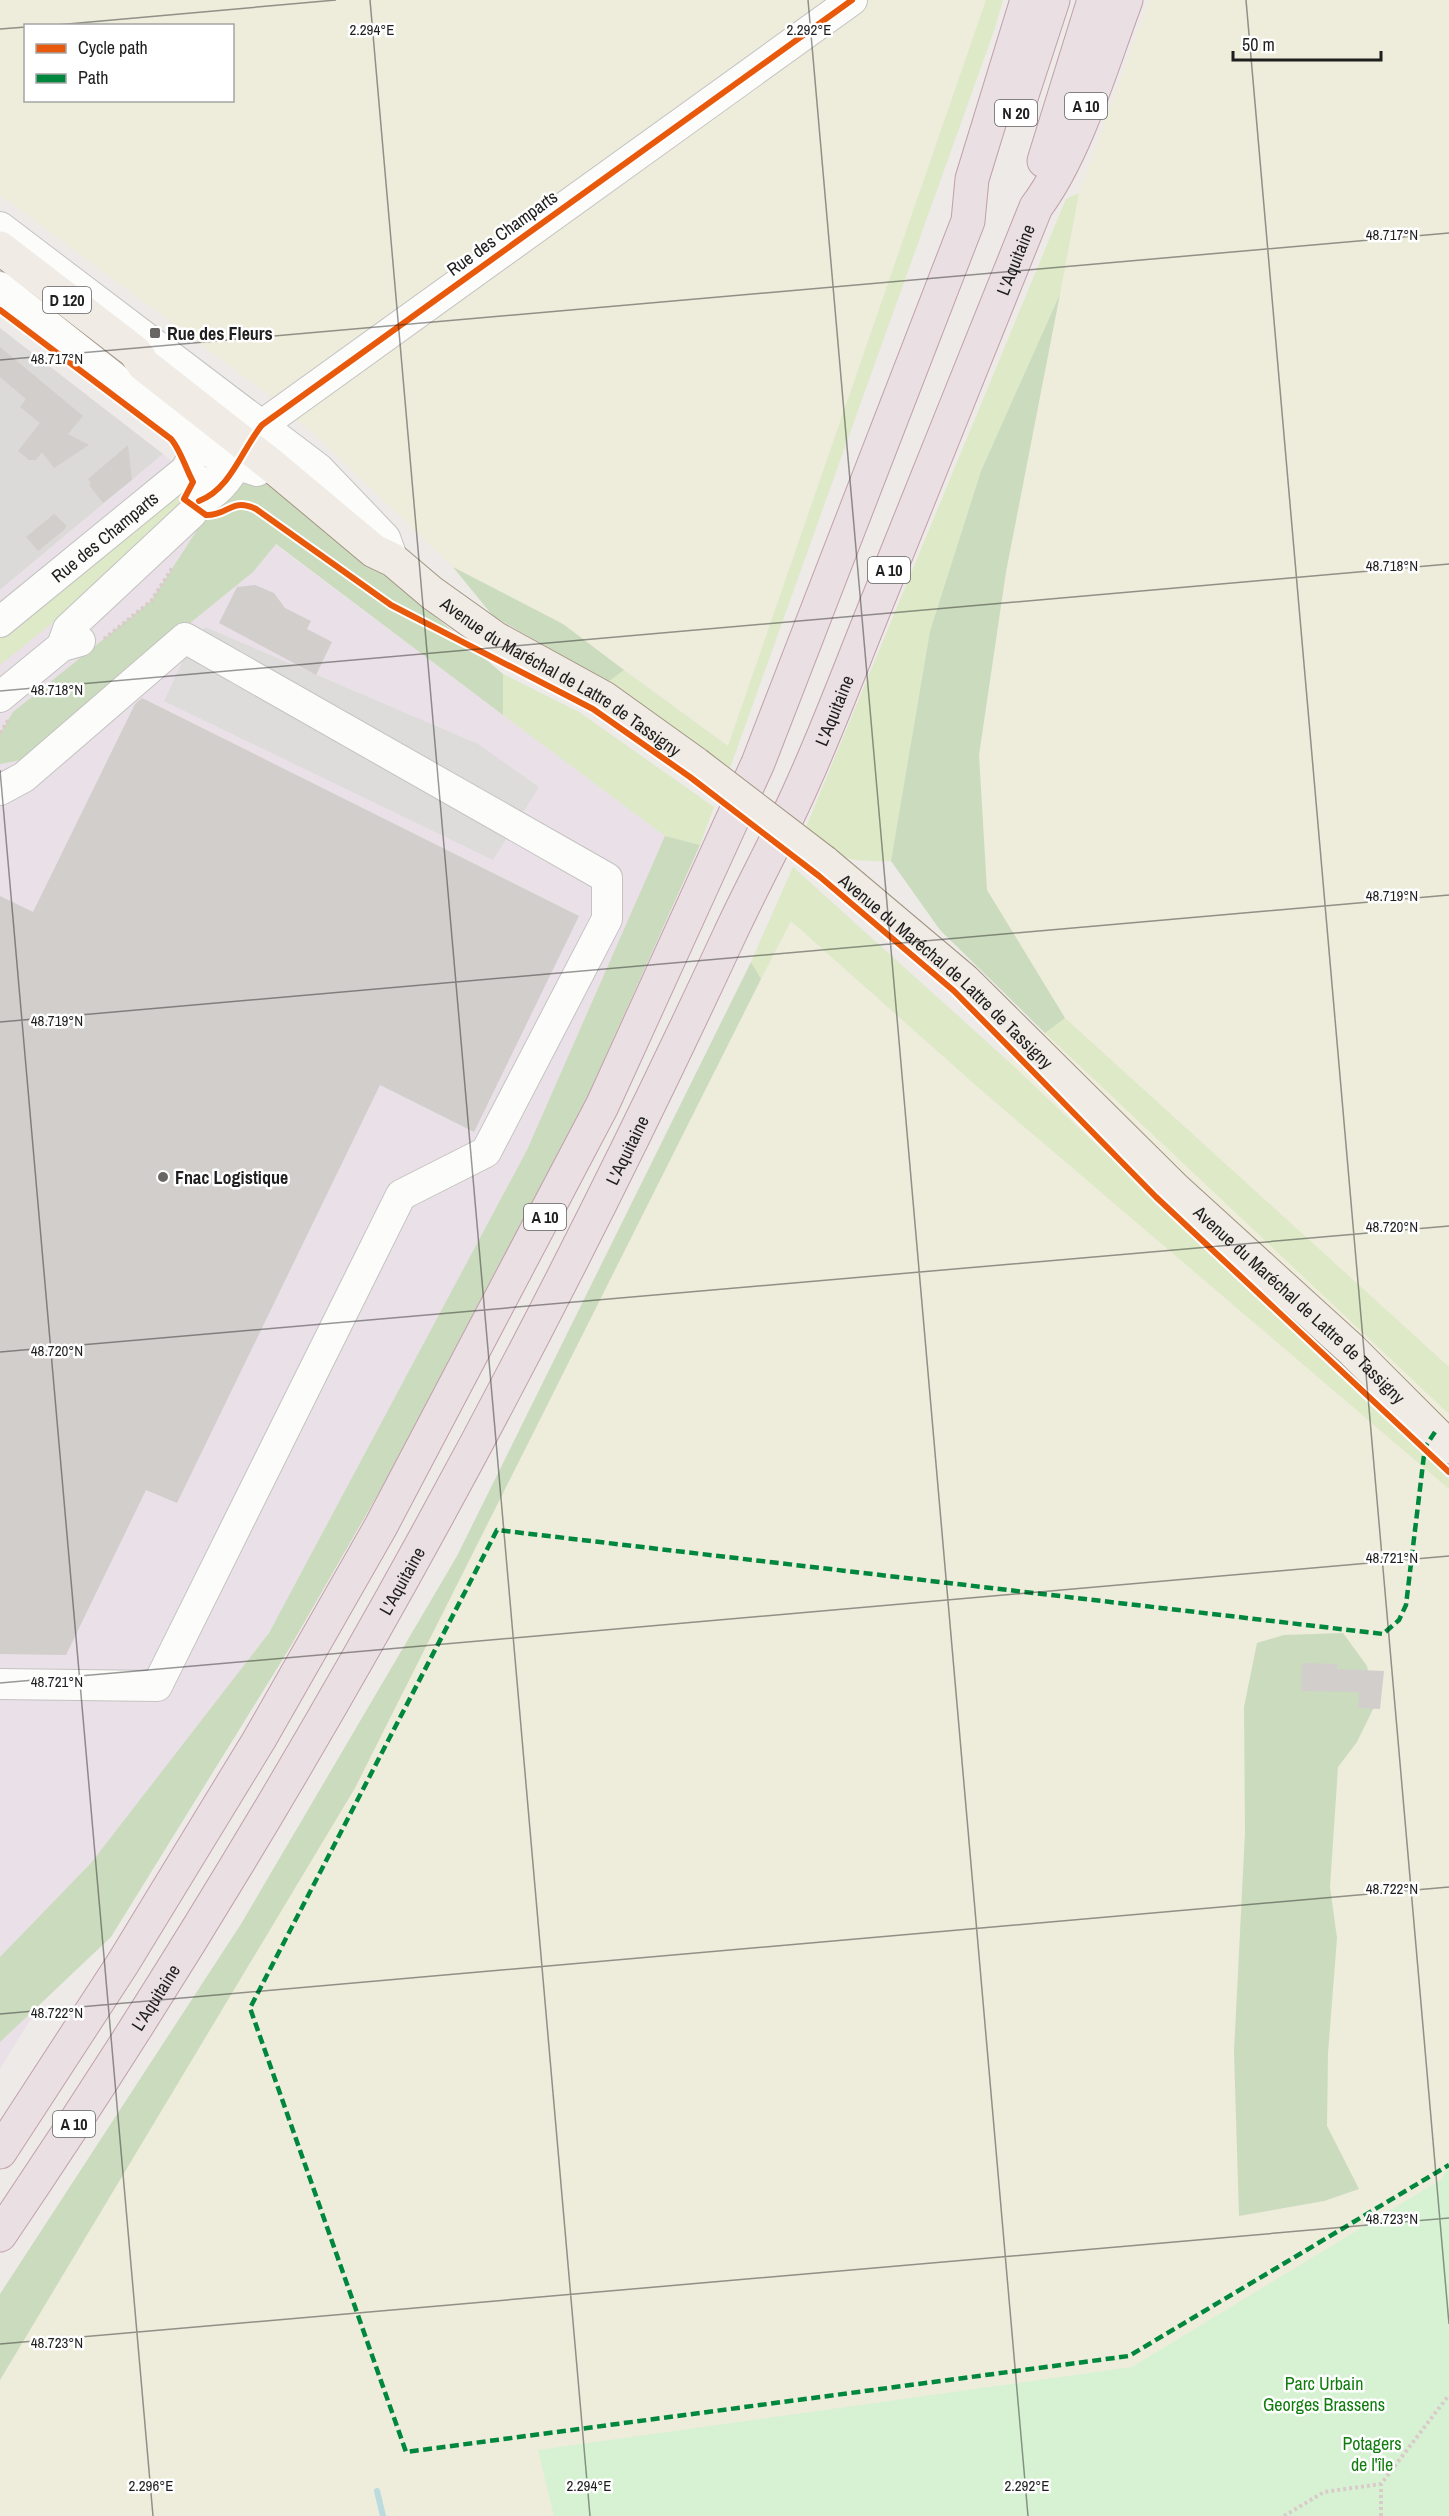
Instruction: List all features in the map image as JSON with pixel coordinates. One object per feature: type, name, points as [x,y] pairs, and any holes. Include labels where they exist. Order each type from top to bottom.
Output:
[{"type":"highway","name":"A 10","points":[[0,2152],[123,1963],[259,1740],[387,1516],[602,1106],[758,763],[968,220],[972,178],[1027,0]]},
{"type":"highway","name":"N 20","points":[[968,220],[995,172],[1053,0]]},
{"type":"highway","name":"N 20","points":[[1036,207],[1038,186],[1050,137],[1094,0]]},
{"type":"highway","name":"L'Aquitaine","points":[[0,2235],[147,2013],[308,1744],[380,1622],[561,1286],[659,1088],[804,781],[1036,207],[1049,190],[1070,148],[1126,0]]},
{"type":"main road","name":"Avenue du Maréchal de Lattre de Tassigny","points":[[0,248],[135,352],[144,365],[232,441],[286,478],[374,551],[393,560],[432,593],[495,638],[604,698],[696,764],[824,862],[964,980],[1175,1189],[1352,1350],[1449,1446]]},
{"type":"main road","name":"Avenue du Maréchal de Lattre de Tassigny","points":[[135,352],[151,356],[232,441],[381,541],[393,560]]},
{"type":"street","name":"Rue des Champarts","points":[[0,622],[186,470],[232,441],[852,0]]},
{"type":"street","points":[[0,227],[232,441]]},
{"type":"street","name":"Avenue du Maréchal de Lattre de Tassigny","points":[[0,287],[232,441]]},
{"type":"street","name":"Rue des Champarts","points":[[7,705],[62,646],[80,641],[143,586],[162,566],[188,529],[196,507],[207,498],[232,441]]},
{"type":"street","points":[[0,790],[24,777],[185,638],[607,878],[607,919],[486,1152],[401,1195],[157,1686],[0,1684]]},
{"type":"path","points":[[96,646],[151,601],[175,563]]},
{"type":"path","points":[[0,733],[7,705]]},
{"type":"path","points":[[1381,2516],[1381,2484],[1449,2395]]},
{"type":"path","points":[[1284,2516],[1324,2492],[1381,2484]]},
{"type":"shaded area","points":[[0,0],[986,0],[728,746],[563,624],[453,567],[313,433],[266,393],[0,195]]},
{"type":"shaded area","points":[[1149,0],[1449,0],[1449,2164],[1442,2179],[1132,2367],[538,2450],[554,2516],[0,2516],[0,2360],[152,2076],[527,1437],[791,921],[980,1088],[1007,1060],[1064,1018],[986,890],[979,755],[1006,572],[1079,193]]},
{"type":"shaded area","points":[[0,328],[163,454],[0,590]]},
{"type":"shaded area","points":[[163,454],[276,545],[681,848],[632,924],[413,1398],[0,2069],[0,590]]},
{"type":"shaded area","points":[[205,627],[478,744],[539,787],[493,860],[164,701],[189,647]]},
{"type":"green space","points":[[986,0],[1003,0],[995,28],[730,768],[608,682],[624,670],[728,746]]},
{"type":"green space","points":[[1079,193],[1060,294],[981,471],[930,631],[891,861],[864,861],[843,857],[825,846],[806,827],[1066,199]]},
{"type":"green space","points":[[1060,294],[1006,572],[979,755],[987,890],[1065,1018],[1045,1033],[940,930],[891,861],[930,631],[981,471]]},
{"type":"green space","points":[[240,482],[265,482],[294,497],[503,674],[503,715],[276,544],[253,572],[21,760],[0,764],[0,733],[13,712],[151,601],[218,498]]},
{"type":"green space","points":[[184,486],[188,488],[178,499],[184,505],[154,541],[0,665],[0,637]]},
{"type":"green space","points":[[453,567],[563,624],[624,670],[608,682],[493,616]]},
{"type":"green space","points":[[503,674],[579,712],[714,807],[700,845],[665,836],[503,715]]},
{"type":"green space","points":[[665,836],[700,845],[586,1100],[451,1367],[289,1649],[111,1937],[0,2042],[0,1957],[91,1863],[269,1633],[527,1150]]},
{"type":"green space","points":[[793,867],[1007,1060],[1449,1479],[1449,1489],[980,1089],[791,921],[761,979],[751,962]]},
{"type":"green space","points":[[751,962],[761,979],[355,1788],[0,2380],[0,2294],[241,1924],[457,1556]]},
{"type":"green space","points":[[1065,1018],[1449,1367],[1449,1414],[1045,1033]]},
{"type":"green space","points":[[1343,1633],[1367,1666],[1375,1705],[1357,1742],[1338,1767],[1330,1887],[1337,1938],[1328,2053],[1327,2126],[1359,2189],[1324,2201],[1239,2216],[1234,2052],[1245,1833],[1244,1707],[1257,1643],[1284,1635]]},
{"type":"green space","name":"Parc Urbain Georges Brassens","points":[[1449,2164],[1449,2516],[554,2516],[538,2450],[1132,2367],[1442,2179]]},
{"type":"building","points":[[0,347],[83,416],[68,434],[89,445],[54,468],[42,452],[36,460],[29,460],[18,451],[40,423],[20,407],[26,399],[0,377]]},
{"type":"building","points":[[128,445],[132,480],[103,503],[89,485],[91,483],[88,479]]},
{"type":"building","points":[[54,514],[66,525],[65,529],[38,551],[26,537]]},
{"type":"building","points":[[255,585],[274,593],[285,608],[311,621],[307,629],[332,642],[316,675],[219,623],[237,587]]},
{"type":"building","name":"Fnac Logistique","points":[[142,698],[579,916],[474,1132],[380,1085],[177,1503],[146,1490],[66,1655],[0,1654],[0,896],[33,912],[135,704]]},
{"type":"building","points":[[1302,1663],[1337,1664],[1337,1669],[1384,1671],[1380,1709],[1358,1708],[1359,1692],[1301,1691]]},
{"type":"waterway","points":[[377,2491],[383,2516]]},
{"type":"marked path","points":[[1435,1432],[1425,1447],[1406,1605],[1399,1620],[1383,1634],[497,1530],[250,2008],[406,2452],[1129,2356],[1449,2165]]},
{"type":"cycle path","points":[[199,501],[210,495],[228,478],[262,425],[852,0]]},
{"type":"cycle path","points":[[0,310],[171,439],[193,482],[184,499],[206,515],[213,515],[241,505],[256,509],[391,605],[593,709],[690,777],[819,876],[954,991],[1156,1197],[1449,1472]]},
{"type":"place","name":"Rue des Fleurs","points":[[155,333]]},
{"type":"place","name":"Fnac Logistique","points":[[163,1177]]},
{"type":"park label","name":"Potagers de l'île","points":[[1372,2453]]}]
